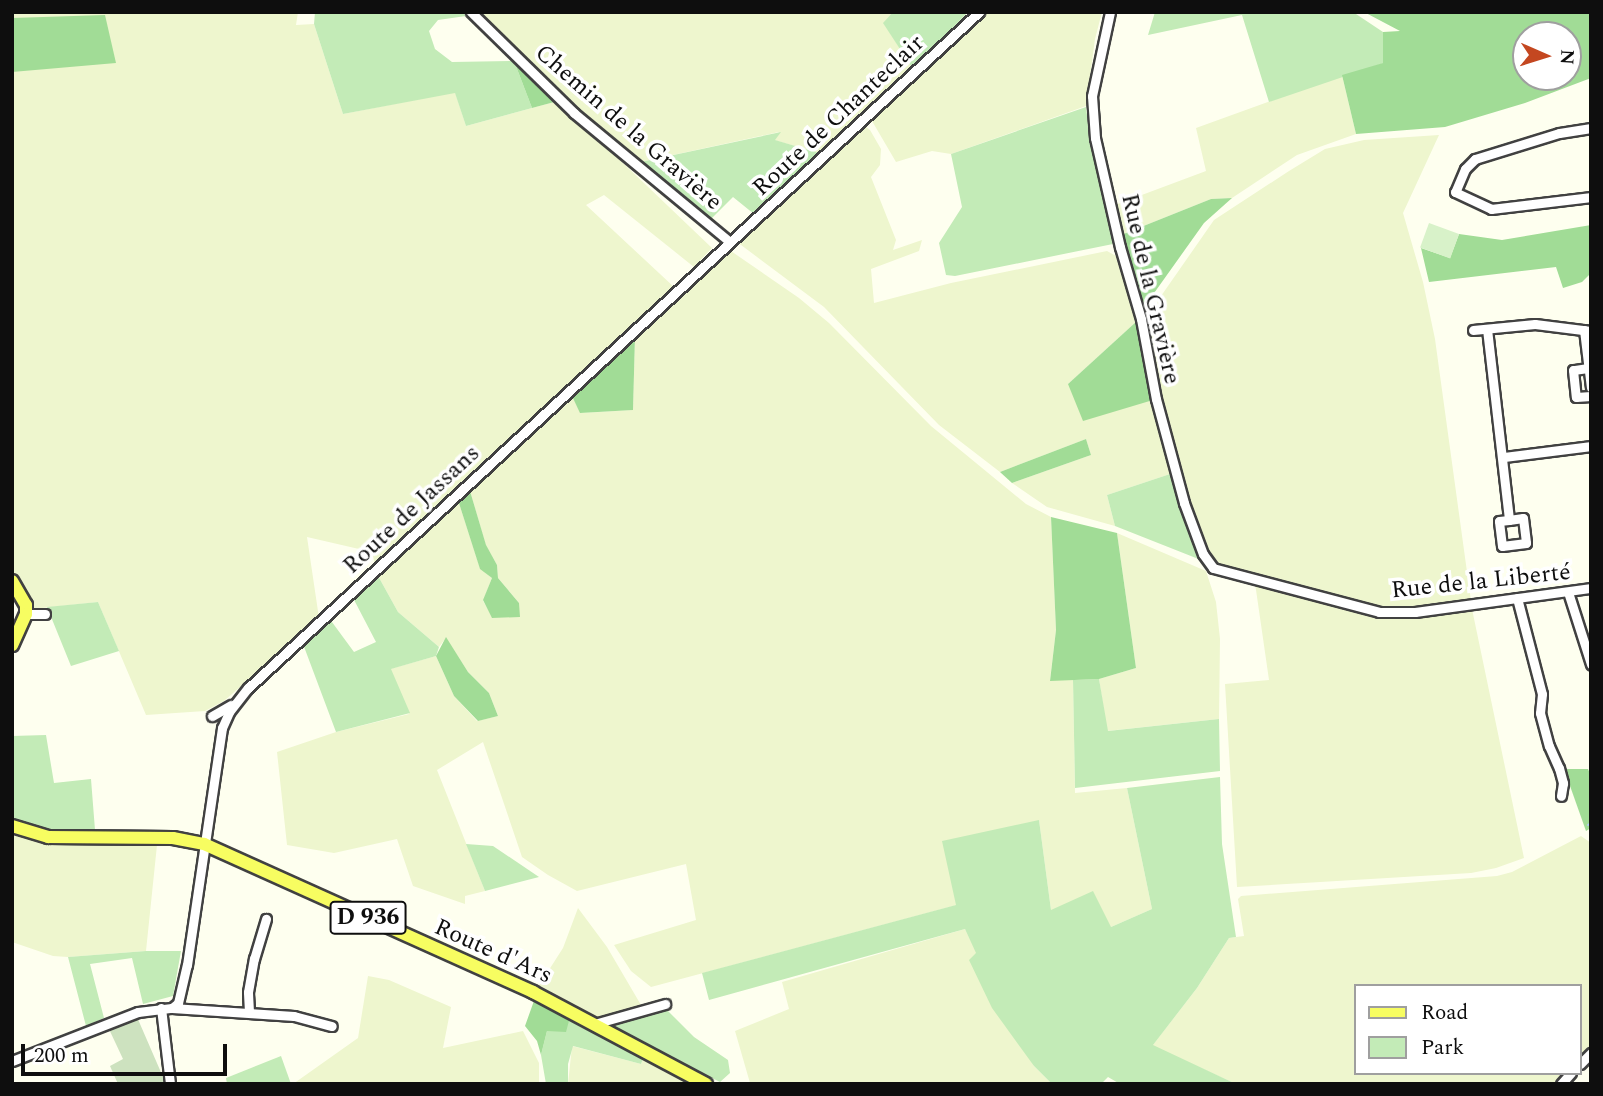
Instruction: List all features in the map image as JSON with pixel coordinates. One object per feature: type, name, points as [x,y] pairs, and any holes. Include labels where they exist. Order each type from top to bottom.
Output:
[{"type":"main road","points":[[12,581],[26,605],[26,614],[12,645]]},
{"type":"main road","name":"Route d'Ars","points":[[12,826],[48,837],[173,838],[204,844],[533,992],[706,1084]]},
{"type":"street","name":"Chemin de la Gravière","points":[[471,12],[574,113],[727,245]]},
{"type":"street","name":"Route de Chanteclair","points":[[727,245],[979,12]]},
{"type":"street","name":"Rue de la Gravière","points":[[1110,12],[1093,96],[1095,138],[1181,490],[1203,554],[1213,568]]},
{"type":"street","points":[[1591,128],[1559,133],[1475,159],[1465,169],[1455,192],[1491,209],[1591,197]]},
{"type":"street","name":"Route de Jassans","points":[[172,1008],[181,996],[187,965],[222,728],[236,703],[248,688],[727,245]]},
{"type":"street","points":[[1473,330],[1535,324],[1587,331],[1591,388]]},
{"type":"street","points":[[1487,329],[1504,457],[1509,520]]},
{"type":"street","points":[[1588,368],[1573,370],[1576,397],[1591,396]]},
{"type":"street","points":[[1504,457],[1591,446]]},
{"type":"street","name":"Rue de la Liberté","points":[[1213,568],[1379,612],[1415,612],[1591,589]]},
{"type":"street","points":[[1568,592],[1591,664]]},
{"type":"street","points":[[1517,597],[1542,694],[1540,713],[1563,783],[1561,796]]},
{"type":"street","points":[[26,614],[45,614]]},
{"type":"street","points":[[212,716],[236,703]]},
{"type":"street","points":[[249,1012],[248,992],[254,959],[266,919]]},
{"type":"street","points":[[594,1024],[665,1004]]},
{"type":"street","points":[[161,1008],[170,1084]]},
{"type":"street","points":[[12,1061],[105,1023],[161,1008],[294,1016],[332,1026]]},
{"type":"green space","points":[[12,12],[298,12],[296,25],[314,24],[343,114],[455,92],[466,126],[558,101],[712,248],[694,267],[604,195],[586,205],[674,287],[375,565],[372,552],[307,537],[319,618],[224,701],[205,711],[146,715],[98,602],[33,609],[27,589],[12,572]]},
{"type":"green space","points":[[315,12],[462,12],[466,16],[438,20],[429,31],[435,49],[452,62],[514,61],[532,108],[466,126],[455,93],[343,114],[314,24]]},
{"type":"green space","points":[[476,12],[893,12],[884,23],[913,69],[819,153],[774,140],[779,132],[636,163],[512,51]]},
{"type":"green space","points":[[893,12],[968,12],[913,69],[883,23]]},
{"type":"green space","points":[[984,12],[1102,12],[1095,39],[1086,106],[951,154],[932,151],[896,162],[872,121],[872,115]]},
{"type":"green space","points":[[1155,12],[1353,12],[1383,32],[1384,63],[1269,102],[1242,15],[1148,35]]},
{"type":"green space","points":[[1364,12],[1591,12],[1591,78],[1582,81],[1582,21],[1512,21],[1512,91],[1557,91],[1445,127],[1356,134],[1342,75],[1383,63],[1383,32],[1400,31]]},
{"type":"green space","points":[[105,15],[116,63],[12,72],[12,18]]},
{"type":"green space","points":[[514,61],[558,101],[532,108]]},
{"type":"green space","points":[[1342,75],[1356,134],[1297,155],[1232,198],[1211,199],[1121,235],[1115,205],[1206,171],[1196,128]]},
{"type":"green space","points":[[1086,107],[1090,139],[1113,244],[955,276],[946,275],[939,243],[962,207],[951,154]]},
{"type":"green space","points":[[862,124],[870,130],[881,149],[880,165],[871,177],[896,240],[893,250],[922,240],[919,251],[871,269],[874,303],[951,283],[1107,251],[1116,256],[1137,321],[1068,384],[1153,400],[1173,473],[1107,495],[1115,526],[1047,507],[1012,483],[1091,455],[1086,439],[1000,472],[939,425],[824,307],[737,242]]},
{"type":"green space","points":[[781,132],[775,140],[819,153],[754,214],[733,197],[709,221],[636,163]]},
{"type":"green space","points":[[1439,135],[1403,213],[1423,282],[1435,339],[1471,601],[1397,610],[1357,604],[1223,569],[1207,552],[1188,503],[1160,400],[1145,319],[1214,220],[1289,171],[1325,149],[1364,140]]},
{"type":"green space","points":[[1232,198],[1204,223],[1142,310],[1121,235],[1211,199]]},
{"type":"green space","points":[[1429,223],[1459,234],[1450,258],[1420,247]]},
{"type":"green space","points":[[1591,225],[1591,273],[1582,282],[1563,288],[1556,267],[1429,282],[1421,248],[1450,258],[1459,234],[1502,240]]},
{"type":"green space","points":[[728,249],[799,298],[829,323],[931,426],[1026,504],[1051,517],[1056,630],[1050,680],[1073,680],[1075,793],[1127,788],[1152,909],[1111,927],[1051,910],[1039,820],[957,905],[651,987],[631,971],[614,945],[696,920],[686,864],[577,891],[548,875],[522,857],[483,742],[437,770],[485,891],[465,896],[465,904],[413,886],[397,839],[334,853],[287,845],[277,752],[336,732],[409,714],[390,669],[436,656],[454,696],[477,721],[498,716],[489,693],[468,672],[446,638],[439,647],[398,612],[377,574],[458,500],[480,568],[492,578],[483,601],[493,618],[519,603],[498,578],[497,565],[486,546],[470,491],[572,396],[581,413],[633,410],[635,336]]},
{"type":"green space","points":[[1137,321],[1153,400],[1083,421],[1068,384]]},
{"type":"green space","points":[[635,336],[633,410],[580,413],[572,396]]},
{"type":"green space","points":[[1086,439],[1091,455],[1012,483],[1000,472]]},
{"type":"green space","points":[[1173,473],[1188,527],[1201,560],[1115,526],[1107,495]]},
{"type":"green space","points":[[470,491],[486,545],[497,565],[498,578],[519,603],[520,617],[492,618],[483,600],[492,578],[480,569],[458,500]]},
{"type":"green space","points":[[1051,517],[1117,533],[1136,668],[1099,679],[1050,681],[1056,630]]},
{"type":"green space","points":[[1117,533],[1206,571],[1216,602],[1220,639],[1219,719],[1107,731],[1099,679],[1136,668]]},
{"type":"green space","points":[[377,574],[398,612],[439,647],[436,656],[391,669],[410,713],[336,732],[303,644],[329,618],[354,652],[376,642],[352,596]]},
{"type":"green space","points":[[1255,583],[1360,612],[1386,616],[1472,609],[1524,858],[1471,873],[1237,887],[1225,684],[1269,680]]},
{"type":"green space","points":[[98,602],[119,651],[71,666],[47,607]]},
{"type":"green space","points":[[446,637],[468,672],[489,693],[498,716],[478,721],[454,696],[436,656]]},
{"type":"green space","points":[[1099,679],[1108,731],[1219,719],[1220,771],[1075,788],[1073,680]]},
{"type":"green space","points":[[46,735],[54,783],[91,779],[95,830],[38,830],[12,820],[12,736]]},
{"type":"green space","points":[[1564,769],[1588,769],[1591,776],[1591,828],[1586,831]]},
{"type":"green space","points":[[1220,777],[1222,844],[1236,937],[1229,938],[1197,988],[1153,1045],[1236,1084],[1120,1084],[1108,1077],[1101,1084],[1052,1084],[1034,1066],[992,1008],[969,960],[976,953],[965,929],[709,1000],[702,973],[956,905],[942,841],[1039,820],[1051,910],[1093,891],[1111,927],[1152,909],[1127,788]]},
{"type":"green space","points":[[12,835],[49,843],[157,845],[146,951],[53,956],[12,942]]},
{"type":"green space","points":[[1581,836],[1591,843],[1591,1048],[1582,1057],[1582,984],[1354,984],[1354,1075],[1564,1075],[1556,1084],[1236,1084],[1152,1046],[1197,988],[1229,938],[1244,936],[1238,899],[1241,896],[1497,876],[1512,872]]},
{"type":"green space","points":[[466,844],[493,846],[539,877],[485,891]]},
{"type":"green space","points":[[578,908],[607,947],[641,1005],[597,1017],[538,987],[563,948]]},
{"type":"green space","points":[[965,929],[1034,1066],[1052,1084],[750,1083],[735,1031],[789,1009],[782,982]]},
{"type":"green space","points":[[181,951],[173,996],[143,1004],[132,958],[90,964],[104,1018],[86,1026],[68,957]]},
{"type":"green space","points":[[368,976],[389,980],[451,1007],[443,1048],[523,1031],[539,1063],[539,1084],[293,1084],[358,1038]]},
{"type":"green space","points":[[535,998],[570,1017],[566,1032],[547,1031],[541,1055],[537,1041],[525,1026]]},
{"type":"green space","points":[[666,1009],[694,1037],[728,1060],[730,1073],[720,1082],[605,1025]]},
{"type":"green space","points":[[137,1017],[166,1084],[118,1084],[110,1066],[123,1059],[108,1027]]},
{"type":"green space","points":[[570,1017],[644,1056],[641,1064],[573,1046],[568,1064],[568,1084],[546,1084],[541,1055],[547,1031]]},
{"type":"green space","points":[[572,1046],[641,1064],[644,1056],[696,1084],[568,1084]]},
{"type":"green space","points":[[281,1056],[291,1084],[227,1084],[226,1078]]}]
